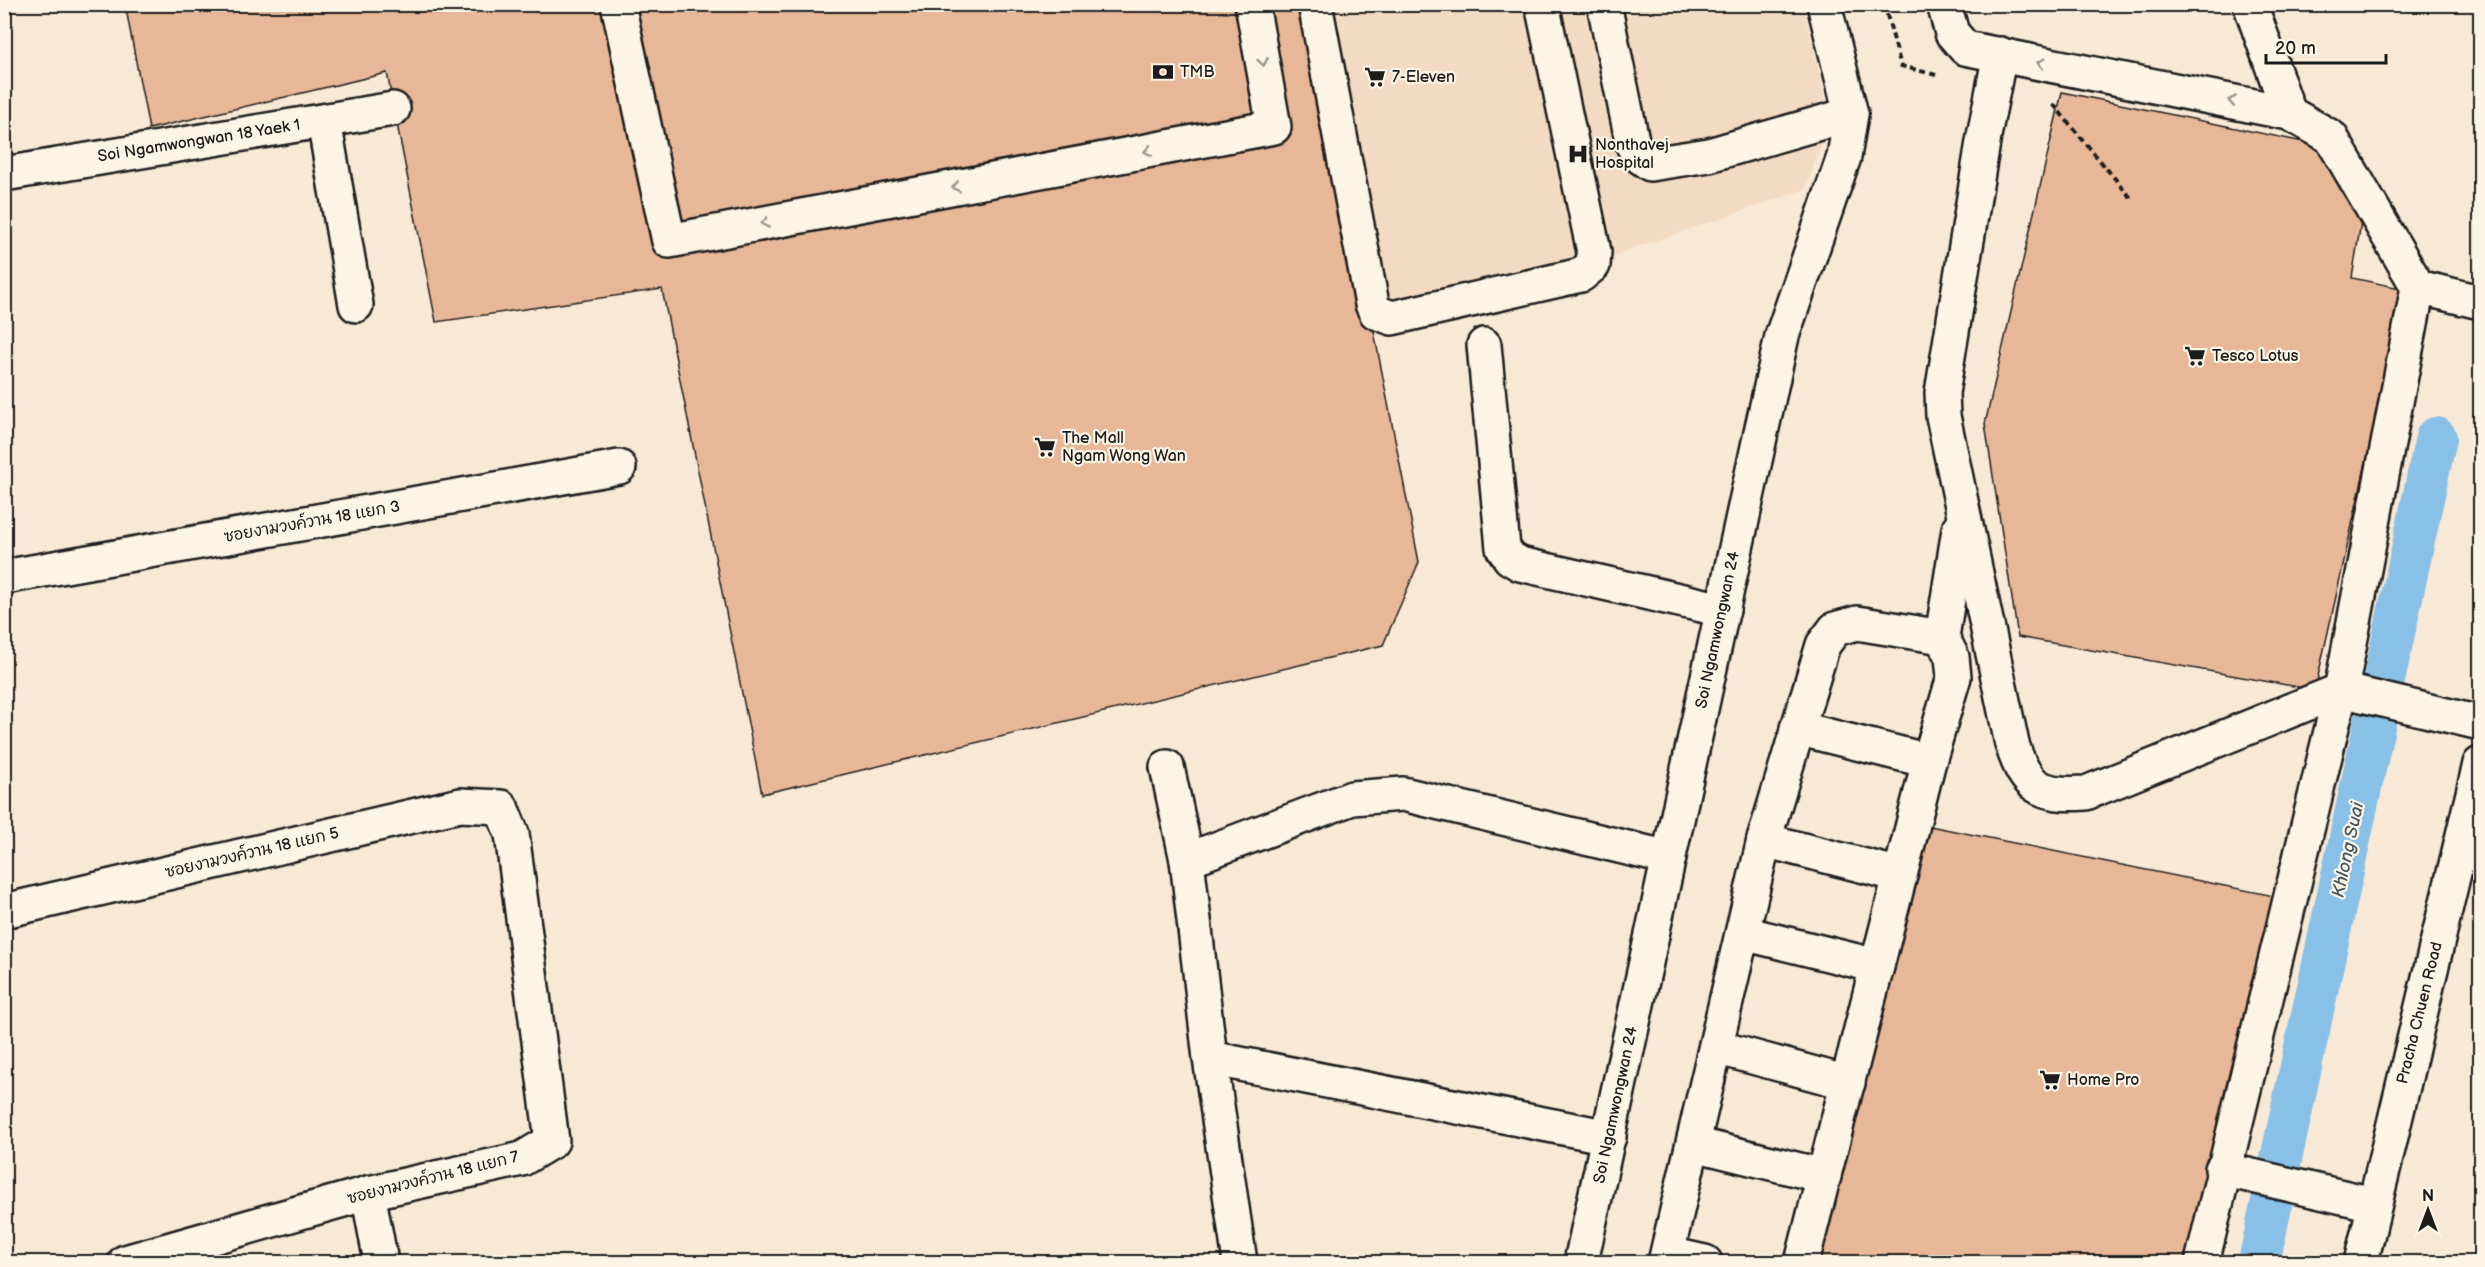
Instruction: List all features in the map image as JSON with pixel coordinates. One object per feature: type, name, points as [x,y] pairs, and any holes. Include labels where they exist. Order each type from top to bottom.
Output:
[{"type":"street","points":[[618,4],[669,242],[1274,127],[1252,4]]},
{"type":"street","points":[[1315,4],[1372,304],[1376,312],[1392,318],[1581,275],[1593,265],[1594,252],[1542,4]]},
{"type":"street","points":[[1604,4],[1633,145],[1639,156],[1650,164],[1709,155],[1851,114]]},
{"type":"street","name":"Soi Ngamwongwan 24","points":[[1581,1263],[1782,336],[1844,157],[1851,114],[1824,4]]},
{"type":"street","points":[[1944,4],[1952,33],[1965,48],[2289,113],[2331,137],[2418,286],[2341,690],[2222,1169],[2202,1263]]},
{"type":"street","points":[[2250,4],[2289,113]]},
{"type":"street","points":[[2000,54],[1942,393],[1943,416],[2012,744],[2019,766],[2031,783],[2057,795],[2086,793],[2341,690],[2481,723]]},
{"type":"street","name":"Soi Ngamwongwan 18 Yaek 1","points":[[4,174],[393,109]]},
{"type":"street","points":[[324,121],[356,305]]},
{"type":"street","points":[[2418,286],[2481,302]]},
{"type":"street","points":[[1484,345],[1503,548],[1510,558],[1520,564],[1723,610]]},
{"type":"street","name":"ซอยงามวงค์วาน 18 แยก 3","points":[[4,577],[619,467]]},
{"type":"street","points":[[1802,1263],[1929,761],[1954,677],[1952,657],[1942,637],[1963,509]]},
{"type":"street","points":[[1705,1263],[1667,1258],[1764,840],[1823,645],[1835,629],[1857,623],[1942,637]]},
{"type":"street","points":[[1797,728],[1929,761]]},
{"type":"street","name":"Pracha Chuen Road","points":[[2361,1263],[2373,1204],[2481,764]]},
{"type":"street","points":[[1167,767],[1187,860],[1210,1058],[1240,1263]]},
{"type":"street","points":[[1187,860],[1352,798],[1403,794],[1669,858]]},
{"type":"street","name":"ซอยงามวงค์วาน 18 แยก 5","points":[[4,911],[460,804],[501,807]]},
{"type":"street","name":"ซอยงามวงค์วาน 18 แยก 7","points":[[125,1263],[368,1193],[522,1159],[552,1141],[512,834],[501,807]]},
{"type":"street","points":[[1764,840],[1900,876]]},
{"type":"street","points":[[1743,933],[1877,966]]},
{"type":"street","points":[[1716,1047],[1848,1083]]},
{"type":"street","points":[[1210,1058],[1609,1137]]},
{"type":"street","points":[[1694,1144],[1824,1176]]},
{"type":"street","points":[[2222,1169],[2373,1204]]},
{"type":"street","points":[[368,1193],[381,1263]]},
{"type":"path","points":[[2048,98],[2131,198]]},
{"type":"shaded area","name":"Nonthavej Hospital","points":[[1310,5],[1803,5],[1830,118],[1806,189],[1522,287],[1373,332]]},
{"type":"building","name":"The Mall Ngam Wong Wan","points":[[125,4],[1310,4],[1419,562],[1383,645],[762,794],[662,289],[436,322],[387,73],[149,129]]},
{"type":"building","name":"Tesco Lotus","points":[[2062,92],[2318,145],[2362,216],[2352,278],[2405,289],[2315,690],[2018,637],[1985,424]]},
{"type":"building","name":"Home Pro","points":[[1925,825],[2279,897],[2199,1262],[1815,1262]]},
{"type":"waterway","name":"Khlong Suai","points":[[2259,1262],[2436,438]]},
{"type":"place","name":"TMB","points":[[1163,72]]},
{"type":"place","name":"7-Eleven","points":[[1375,77]]},
{"type":"place","name":"Nonthavej Hospital","points":[[1578,154]]},
{"type":"place","name":"Tesco Lotus","points":[[2195,356]]},
{"type":"place","name":"The Mall Ngam Wong Wan","points":[[1045,447]]},
{"type":"place","name":"Home Pro","points":[[2050,1080]]}]
